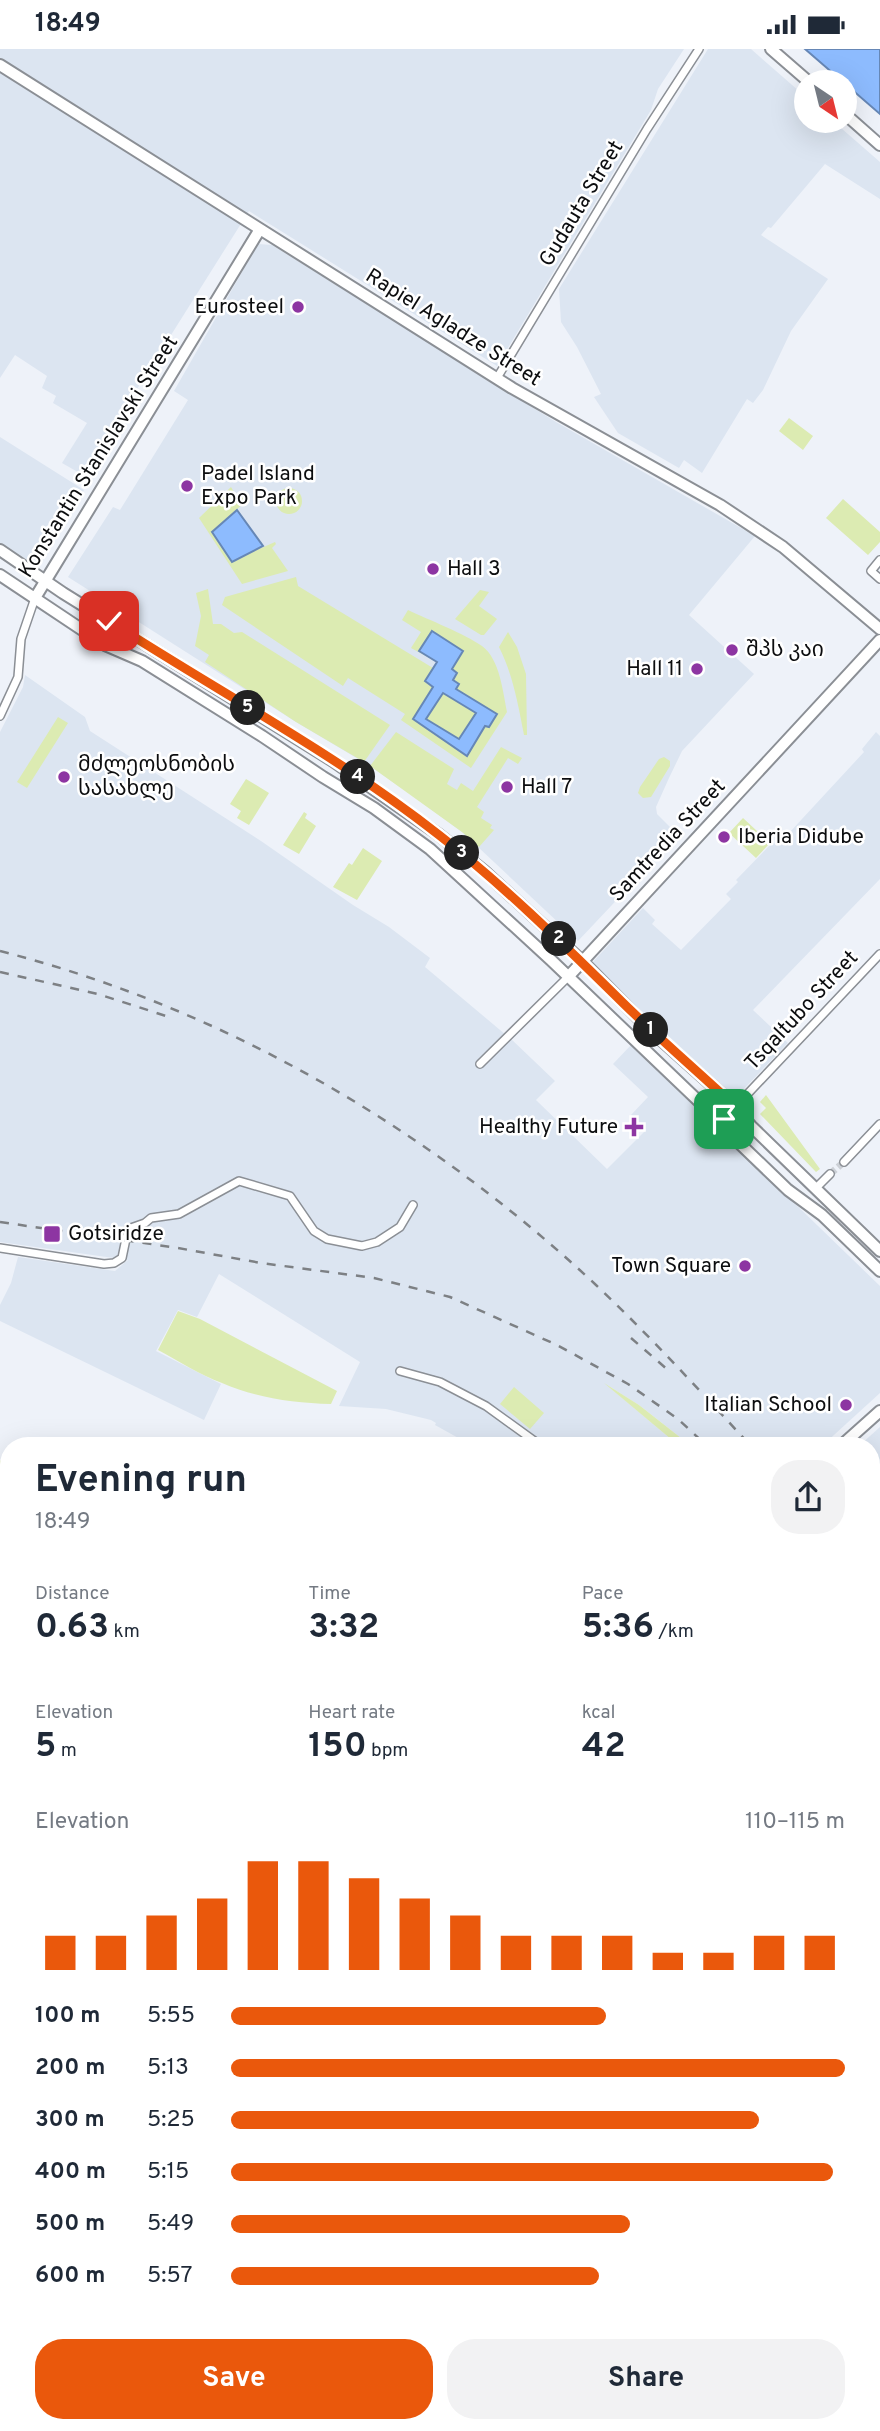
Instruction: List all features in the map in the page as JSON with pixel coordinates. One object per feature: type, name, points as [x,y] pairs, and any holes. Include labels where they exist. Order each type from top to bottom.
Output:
[{"type":"main road","points":[[771,49],[795,70]]},
{"type":"main road","name":"Rapiel Agladze Street","points":[[0,65],[497,378],[698,491],[766,534],[880,629]]},
{"type":"main road","points":[[858,126],[880,145]]},
{"type":"main road","name":"Konstantin Stanislavski Street","points":[[35,599],[260,229]]},
{"type":"main road","points":[[0,550],[333,761],[399,805],[484,871],[583,962],[880,1251]]},
{"type":"main road","points":[[0,575],[105,645],[142,661],[400,826],[463,877],[788,1190],[821,1215],[880,1271]]},
{"type":"main road","name":"Samtredia Street","points":[[569,977],[880,640]]},
{"type":"main road","points":[[851,1437],[880,1411]]},
{"type":"street","name":"Gudauta Street","points":[[497,378],[647,129],[699,49]]},
{"type":"street","points":[[880,560],[871,571],[880,579]]},
{"type":"street","name":"Konstantin Stanislavski Street","points":[[0,716],[18,677],[21,639],[35,599]]},
{"type":"street","name":"Tsqaltubo Street","points":[[720,1123],[880,954]]},
{"type":"street","name":"Samtredia Street","points":[[480,1064],[569,977]]},
{"type":"street","points":[[844,1162],[880,1124]]},
{"type":"street","points":[[816,1188],[830,1174]]},
{"type":"street","points":[[0,1248],[104,1264],[114,1263],[122,1258],[128,1229],[151,1218],[179,1214],[239,1181],[290,1196],[314,1231],[327,1239],[362,1246],[377,1242],[400,1227],[413,1205]]},
{"type":"street","points":[[400,1371],[440,1382],[486,1406],[529,1437]]},
{"type":"shaded area","points":[[0,49],[684,49],[658,89],[651,110],[497,366],[249,211],[83,475],[62,463],[87,423],[53,403],[56,396],[42,388],[47,376],[15,355],[0,378]]},
{"type":"shaded area","points":[[708,49],[751,49],[794,87],[794,133],[847,133],[880,162],[880,199],[825,164],[771,228],[768,227],[761,235],[828,279],[791,331],[763,390],[753,403],[747,399],[702,473],[684,460],[679,468],[618,433],[594,397],[601,394],[561,322],[559,289]]},
{"type":"shaded area","points":[[258,244],[272,245],[556,422],[755,536],[689,615],[754,674],[682,751],[669,778],[656,807],[657,814],[678,835],[578,941],[462,832],[413,796],[370,766],[68,577],[113,507],[120,510],[188,400],[174,391]]},
{"type":"shaded area","points":[[0,437],[84,490],[41,561],[34,564],[0,543]]},
{"type":"shaded area","points":[[25,675],[85,717],[90,731],[261,841],[389,927],[430,958],[425,967],[506,1035],[476,1065],[479,1066],[510,1038],[555,1081],[536,1100],[607,1169],[646,1130],[631,1115],[648,1097],[613,1064],[631,1045],[880,1286],[880,1393],[832,1437],[680,1437],[639,1405],[607,1385],[669,1437],[457,1437],[431,1420],[386,1409],[339,1406],[360,1362],[219,1274],[197,1317],[178,1310],[156,1351],[221,1384],[204,1420],[0,1321],[0,1305],[11,1283],[18,1257],[115,1271],[128,1260],[0,1242],[0,732],[23,687]]},
{"type":"shaded area","points":[[876,732],[880,736],[880,879],[753,1010],[788,1043],[731,1100],[590,965],[643,908],[655,920],[652,924],[681,950],[731,899],[726,894],[738,882],[736,880],[773,842],[777,846],[864,752],[862,749]]},
{"type":"shaded area","points":[[880,1427],[880,1437],[869,1437]]},
{"type":"green space","points":[[789,418],[813,436],[803,450],[779,431]]},
{"type":"green space","points":[[231,487],[237,497],[241,495],[246,501],[212,532],[232,561],[275,542],[272,548],[288,571],[242,584],[199,518]]},
{"type":"green space","points":[[289,488],[298,492],[302,501],[298,510],[289,514],[280,510],[276,501],[280,492]]},
{"type":"green space","points":[[843,499],[880,532],[880,542],[868,555],[826,518]]},
{"type":"green space","points":[[296,577],[298,586],[433,668],[437,662],[411,648],[421,632],[402,620],[408,610],[466,637],[488,652],[500,677],[507,712],[471,768],[401,720],[405,714],[348,678],[343,686],[222,605],[225,597]]},
{"type":"green space","points":[[208,589],[213,624],[221,624],[234,633],[242,632],[390,725],[364,762],[296,722],[205,662],[209,655],[195,646],[201,616],[196,593]]},
{"type":"green space","points":[[480,590],[489,592],[479,606],[497,619],[484,635],[455,619]]},
{"type":"green space","points":[[508,632],[517,647],[526,674],[527,735],[524,735],[511,679],[499,647]]},
{"type":"green space","points":[[58,717],[68,723],[27,788],[17,782]]},
{"type":"green space","points":[[396,732],[454,769],[447,784],[457,790],[461,783],[473,791],[501,747],[522,758],[518,764],[508,758],[477,807],[484,812],[481,818],[492,825],[490,828],[494,830],[479,847],[370,766]]},
{"type":"green space","points":[[664,757],[670,761],[670,766],[651,797],[643,798],[638,793],[640,787],[659,759]]},
{"type":"green space","points":[[246,779],[269,793],[249,825],[237,818],[241,811],[230,804]]},
{"type":"green space","points":[[304,812],[307,814],[305,818],[316,826],[299,854],[283,845]]},
{"type":"green space","points":[[743,818],[770,843],[756,858],[729,833]]},
{"type":"green space","points":[[363,848],[382,861],[357,900],[333,887]]},
{"type":"green space","points":[[766,1095],[820,1169],[816,1172],[760,1114],[766,1108],[760,1102]]},
{"type":"green space","points":[[178,1311],[200,1319],[337,1391],[331,1404],[289,1401],[235,1388],[158,1350]]},
{"type":"green space","points":[[604,1383],[639,1405],[680,1437],[668,1437]]},
{"type":"green space","points":[[514,1387],[544,1413],[530,1429],[500,1404]]},
{"type":"water","points":[[805,49],[880,49],[880,114],[858,95],[858,70],[829,70]]},
{"type":"water","points":[[237,510],[263,546],[232,562],[212,532]]},
{"type":"water","points":[[432,631],[463,651],[452,669],[457,673],[453,680],[459,684],[456,689],[497,714],[489,727],[485,726],[467,756],[413,719],[433,687],[425,681],[437,662],[419,651]],"holes":[[[443,693],[476,713],[459,739],[426,719]]]},
{"type":"tunnel","points":[[830,1174],[844,1162]]},
{"type":"railway","points":[[0,951],[83,975],[164,1005],[242,1040],[319,1081],[392,1125],[531,1228],[596,1285],[742,1437]]},
{"type":"railway","points":[[0,972],[98,994],[166,1016]]},
{"type":"railway","points":[[0,1222],[374,1278],[450,1297],[557,1345],[628,1384],[678,1419],[697,1437]]},
{"type":"railway","points":[[631,1338],[668,1370]]},
{"type":"place","name":"Eurosteel","points":[[298,307]]},
{"type":"place","name":"Padel Island Expo Park","points":[[187,486]]},
{"type":"place","name":"Hall 3","points":[[433,569]]},
{"type":"place","name":"შპს კაი","points":[[732,650]]},
{"type":"place","name":"Hall 11","points":[[697,669]]},
{"type":"place","name":"მძლეოსნობის სასახლე","points":[[64,777]]},
{"type":"place","name":"Hall 7","points":[[507,787]]},
{"type":"place","name":"Iberia Didube","points":[[724,837]]},
{"type":"place","name":"Healthy Future","points":[[634,1127]]},
{"type":"place","name":"Gotsiridze","points":[[52,1234]]},
{"type":"place","name":"Town Square","points":[[745,1266]]},
{"type":"place","name":"Italian School","points":[[846,1405]]},
{"type":"route","points":[[109,621],[379,791],[484,871],[583,962],[650,1030],[725,1097],[735,1108],[724,1119]]}]
